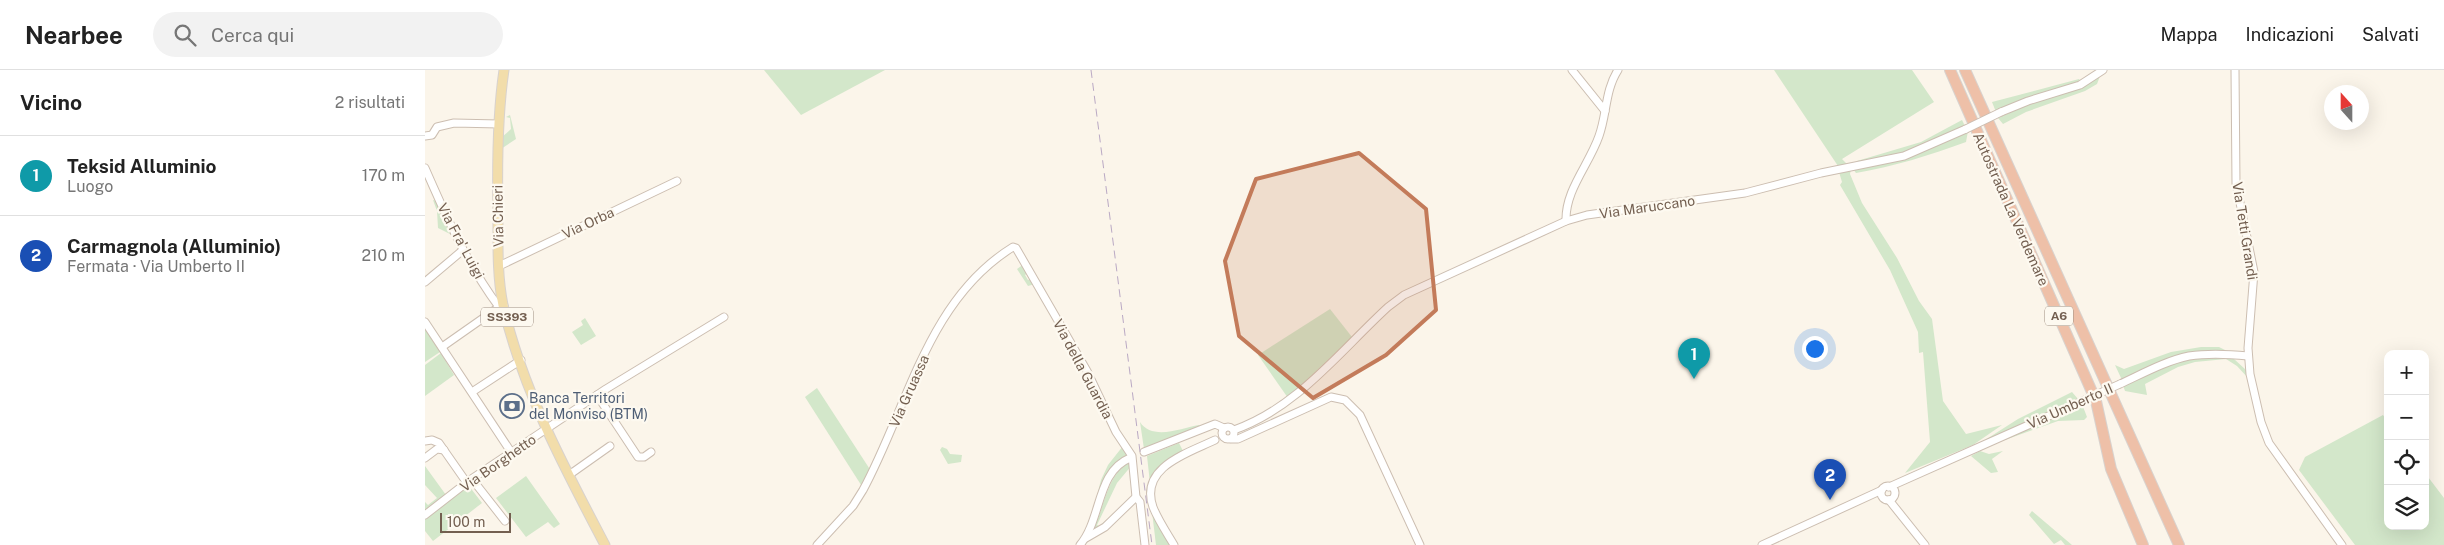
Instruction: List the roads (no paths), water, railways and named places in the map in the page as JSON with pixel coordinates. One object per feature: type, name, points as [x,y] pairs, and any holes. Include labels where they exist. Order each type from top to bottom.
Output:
[{"type":"highway","name":"Autostrada La Verdemare","points":[[1950,70],[2093,394],[2099,410],[2111,469],[2143,545]]},
{"type":"highway","name":"Autostrada La Verdemare","points":[[1965,70],[2174,532]]},
{"type":"highway","name":"A6","points":[[2174,532],[2179,545]]},
{"type":"highway","points":[[2174,532],[2183,545]]},
{"type":"main road","name":"Via Chieri","points":[[503,70],[497,171],[501,306],[547,429],[605,545]]},
{"type":"street","points":[[1572,70],[1605,112]]},
{"type":"street","points":[[1566,221],[1566,211],[1572,193],[1593,152],[1611,86],[1619,70]]},
{"type":"street","name":"Via Maruccano","points":[[1234,430],[1267,416],[1291,399],[1388,307],[1404,295],[1566,221],[1587,215],[1745,193],[1821,172],[1904,156],[2028,101],[2080,86],[2103,70]]},
{"type":"street","name":"Via Tetti Grandi","points":[[2235,70],[2236,183],[2254,272],[2248,356],[2265,436],[2273,450],[2342,545]]},
{"type":"street","points":[[425,136],[432,135],[437,127],[454,123],[499,124]]},
{"type":"street","name":"Via Fra' Luigi","points":[[425,168],[463,250],[501,306]]},
{"type":"street","name":"Via Orba","points":[[499,266],[677,181]]},
{"type":"street","name":"Via della Guardia","points":[[1013,247],[1075,350],[1117,432],[1133,456],[1137,498],[1145,545]]},
{"type":"street","name":"Via Gruassa","points":[[817,545],[853,506],[863,490],[916,372],[944,318],[966,286],[1013,247]]},
{"type":"street","points":[[425,282],[463,250]]},
{"type":"street","points":[[442,347],[501,306]]},
{"type":"street","name":"Via Borghetto","points":[[425,515],[469,481],[597,395],[724,317]]},
{"type":"street","points":[[425,322],[511,452]]},
{"type":"street","name":"Via Umberto II","points":[[1762,545],[1871,495],[1890,493],[2080,402],[2171,362],[2191,356],[2248,356]]},
{"type":"street","points":[[472,392],[521,360]]},
{"type":"street","points":[[597,395],[638,457],[644,457],[651,452]]},
{"type":"street","points":[[1224,428],[1222,436],[1227,440],[1237,439],[1331,397],[1345,400],[1360,415],[1419,545]]},
{"type":"street","points":[[1145,452],[1215,424],[1224,428],[1227,426],[1234,430],[1231,439]]},
{"type":"street","points":[[1174,545],[1153,505],[1152,486],[1155,476],[1170,462],[1215,440]]},
{"type":"street","points":[[425,441],[435,441],[505,522]]},
{"type":"street","points":[[569,475],[610,446]]},
{"type":"street","points":[[425,458],[441,449]]},
{"type":"street","points":[[1086,538],[1110,473],[1119,463],[1129,458]]},
{"type":"street","points":[[1890,493],[1925,545]]},
{"type":"street","points":[[1080,545],[1086,538],[1105,527],[1137,498]]},
{"type":"railway","points":[[1091,70],[1152,545]]},
{"type":"place","name":"Teksid Alluminio","points":[[1694,379]]},
{"type":"place","name":"Banca Territori del Monviso (BTM)","points":[[512,406]]},
{"type":"place","name":"Carmagnola (Alluminio)","points":[[1830,500]]}]
